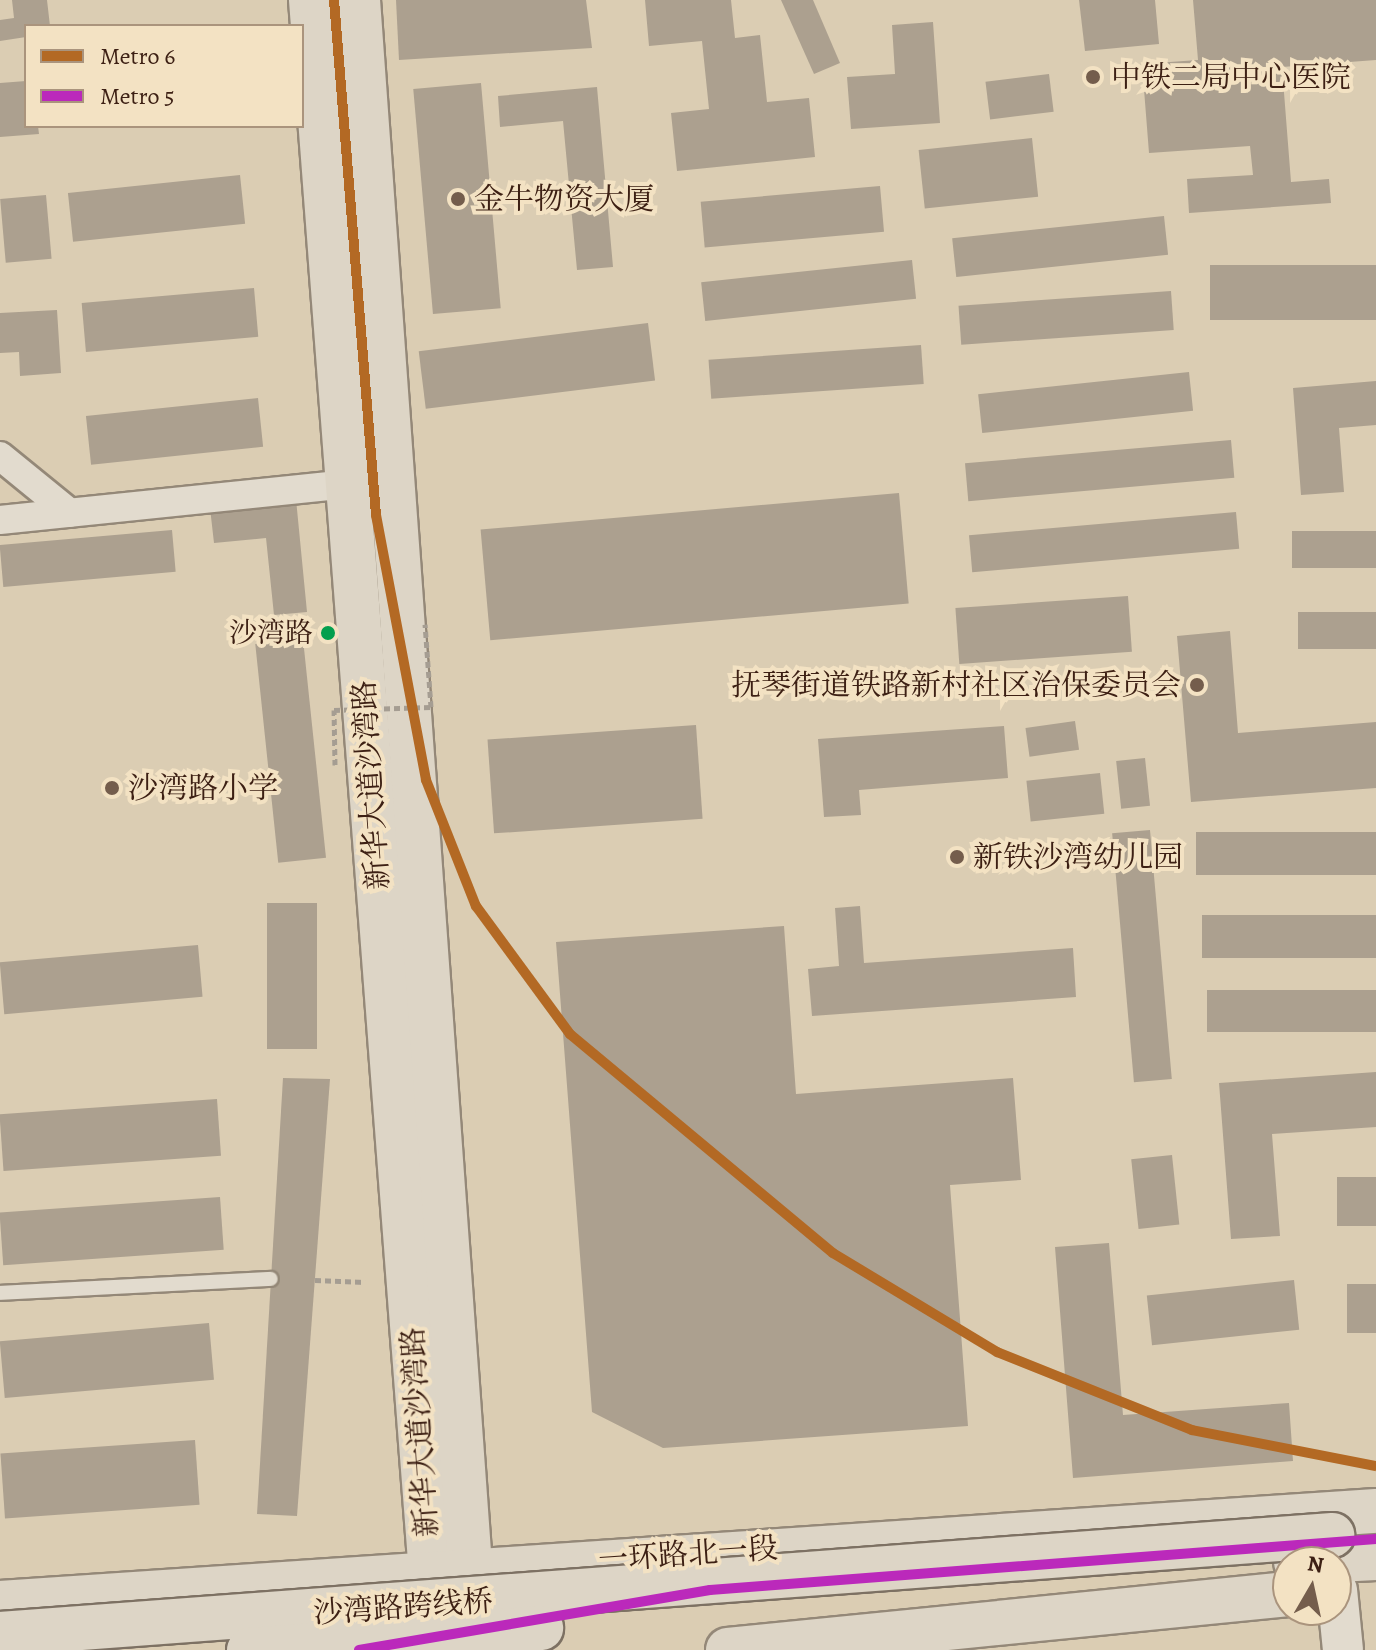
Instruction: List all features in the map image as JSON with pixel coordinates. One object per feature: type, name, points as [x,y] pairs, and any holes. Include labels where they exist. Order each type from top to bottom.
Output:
[{"type":"main road","name":"新华大道沙湾路","points":[[311,0],[348,484],[451,1570]]},
{"type":"main road","name":"新华大道沙湾路","points":[[358,0],[451,1570]]},
{"type":"main road","name":"一环路北一段","points":[[0,1603],[451,1570],[1376,1511]]},
{"type":"main road","points":[[1352,1552],[1376,1528]]},
{"type":"main road","points":[[1352,1564],[1376,1558]]},
{"type":"main road","name":"沙湾路跨线桥","points":[[249,1650],[1272,1564]]},
{"type":"main road","points":[[437,1650],[451,1570]]},
{"type":"main road","points":[[451,1570],[476,1650]]},
{"type":"main road","name":"沙湾路跨线桥","points":[[0,1634],[1272,1572]]},
{"type":"main road","points":[[728,1650],[1272,1596]]},
{"type":"street","points":[[0,456],[70,513]]},
{"type":"street","points":[[0,520],[348,484]]},
{"type":"street","points":[[1341,1626],[1343,1650]]},
{"type":"lane","points":[[0,1293],[271,1279]]},
{"type":"path","points":[[335,765],[334,710],[431,707],[425,624]]},
{"type":"path","points":[[315,1280],[365,1282]]},
{"type":"building","points":[[12,0],[47,0],[50,24],[24,24],[24,37],[0,41],[0,20],[14,18]]},
{"type":"building","points":[[396,0],[586,0],[592,48],[399,60]]},
{"type":"building","points":[[645,0],[731,0],[735,38],[760,35],[767,102],[809,98],[815,157],[677,171],[671,113],[709,109],[702,41],[649,46]]},
{"type":"building","points":[[781,0],[813,0],[840,63],[814,74]]},
{"type":"building","points":[[1079,0],[1155,0],[1159,44],[1085,51]]},
{"type":"building","points":[[1193,0],[1376,0],[1376,60],[1282,67],[1291,182],[1329,179],[1331,203],[1189,213],[1187,179],[1253,175],[1250,146],[1149,153],[1142,64],[1198,60]]},
{"type":"building","points":[[933,22],[940,123],[851,129],[847,77],[895,74],[892,25]]},
{"type":"building","points":[[1049,74],[1054,112],[990,120],[985,82]]},
{"type":"building","points":[[24,81],[24,128],[38,128],[39,134],[0,137],[0,83]]},
{"type":"building","name":"金牛物资大厦","points":[[481,83],[501,308],[433,314],[413,89]]},
{"type":"building","points":[[597,87],[613,267],[577,270],[563,121],[500,127],[498,96]]},
{"type":"building","points":[[1032,138],[1038,197],[925,209],[919,150]]},
{"type":"building","points":[[240,175],[245,224],[73,242],[68,193]]},
{"type":"building","points":[[880,186],[884,232],[705,248],[701,202]]},
{"type":"building","points":[[46,195],[52,259],[6,263],[0,199]]},
{"type":"building","points":[[1164,216],[1168,255],[956,277],[952,238]]},
{"type":"building","points":[[912,260],[916,299],[705,321],[701,282]]},
{"type":"building","points":[[1210,265],[1376,265],[1376,320],[1210,320]]},
{"type":"building","points":[[254,288],[258,337],[86,352],[82,303]]},
{"type":"building","points":[[1171,291],[1174,330],[961,345],[959,306]]},
{"type":"building","points":[[57,310],[61,373],[20,376],[19,352],[0,353],[0,313]]},
{"type":"building","points":[[648,323],[655,381],[426,409],[419,351]]},
{"type":"building","points":[[921,345],[924,384],[711,399],[709,360]]},
{"type":"building","points":[[1189,372],[1193,411],[982,433],[978,394]]},
{"type":"building","points":[[1376,381],[1376,425],[1339,428],[1344,492],[1301,495],[1293,388]]},
{"type":"building","points":[[258,398],[263,447],[91,465],[86,416]]},
{"type":"building","points":[[1231,440],[1234,478],[968,501],[965,463]]},
{"type":"building","points":[[899,493],[909,604],[490,640],[481,530]]},
{"type":"building","points":[[296,499],[307,612],[274,615],[266,538],[214,543],[210,508]]},
{"type":"building","points":[[1236,512],[1239,549],[972,572],[969,535]]},
{"type":"building","points":[[172,530],[176,572],[3,587],[0,545]]},
{"type":"building","points":[[1292,531],[1376,531],[1376,568],[1292,568]]},
{"type":"building","points":[[1128,596],[1132,652],[959,664],[955,608]]},
{"type":"building","points":[[1298,612],[1376,612],[1376,649],[1298,649]]},
{"type":"building","points":[[1230,631],[1238,733],[1376,722],[1376,788],[1191,802],[1177,636]]},
{"type":"building","points":[[303,639],[326,858],[278,863],[255,644]]},
{"type":"building","points":[[1075,721],[1079,750],[1030,757],[1025,728]]},
{"type":"building","points":[[696,725],[703,819],[494,833],[488,740]]},
{"type":"building","points":[[1004,726],[1008,778],[859,790],[861,815],[824,817],[818,739]]},
{"type":"building","points":[[1145,758],[1150,806],[1121,809],[1116,761]]},
{"type":"building","points":[[1100,773],[1104,814],[1031,822],[1026,781]]},
{"type":"building","points":[[1150,830],[1172,1079],[1134,1082],[1112,833]]},
{"type":"building","points":[[1196,832],[1376,832],[1376,875],[1196,875]]},
{"type":"building","points":[[267,903],[317,903],[317,1049],[267,1049]]},
{"type":"building","points":[[860,906],[864,963],[1073,948],[1076,997],[812,1016],[808,969],[839,966],[835,908]]},
{"type":"building","points":[[1202,915],[1376,915],[1376,958],[1202,958]]},
{"type":"building","points":[[784,926],[796,1094],[1013,1078],[1021,1180],[950,1185],[968,1426],[663,1448],[592,1412],[556,942]]},
{"type":"building","points":[[198,945],[203,997],[4,1014],[0,962]]},
{"type":"building","points":[[1207,990],[1376,990],[1376,1032],[1207,1032]]},
{"type":"building","points":[[1376,1072],[1376,1127],[1272,1134],[1280,1236],[1231,1239],[1219,1083]]},
{"type":"building","points":[[283,1078],[330,1079],[297,1516],[257,1514]]},
{"type":"building","points":[[217,1099],[221,1156],[4,1171],[0,1114]]},
{"type":"building","points":[[1172,1155],[1179,1225],[1139,1229],[1131,1159]]},
{"type":"building","points":[[1337,1177],[1376,1177],[1376,1226],[1337,1226]]},
{"type":"building","points":[[220,1197],[224,1250],[3,1265],[0,1212]]},
{"type":"building","points":[[1109,1243],[1123,1415],[1289,1403],[1293,1461],[1073,1478],[1055,1247]]},
{"type":"building","points":[[1294,1280],[1299,1330],[1152,1345],[1147,1295]]},
{"type":"building","points":[[1347,1284],[1376,1284],[1376,1333],[1347,1333]]},
{"type":"building","points":[[209,1323],[214,1380],[5,1398],[0,1341]]},
{"type":"building","points":[[195,1440],[200,1505],[5,1518],[0,1454]]},
{"type":"metro line","name":"6","points":[[334,0],[376,515],[426,780],[476,906],[570,1034],[833,1253],[997,1352],[1192,1430],[1376,1466]]},
{"type":"metro line","name":"5","points":[[359,1650],[710,1590],[1376,1539]]},
{"type":"place","name":"中铁二局中心医院","points":[[1093,77]]},
{"type":"place","name":"金牛物资大厦","points":[[458,199]]},
{"type":"place","name":"沙湾路","points":[[328,633]]},
{"type":"place","name":"抚琴街道铁路新村社区治保委员会","points":[[1197,685]]},
{"type":"place","name":"沙湾路小学","points":[[112,788]]},
{"type":"place","name":"新铁沙湾幼儿园","points":[[957,857]]}]
